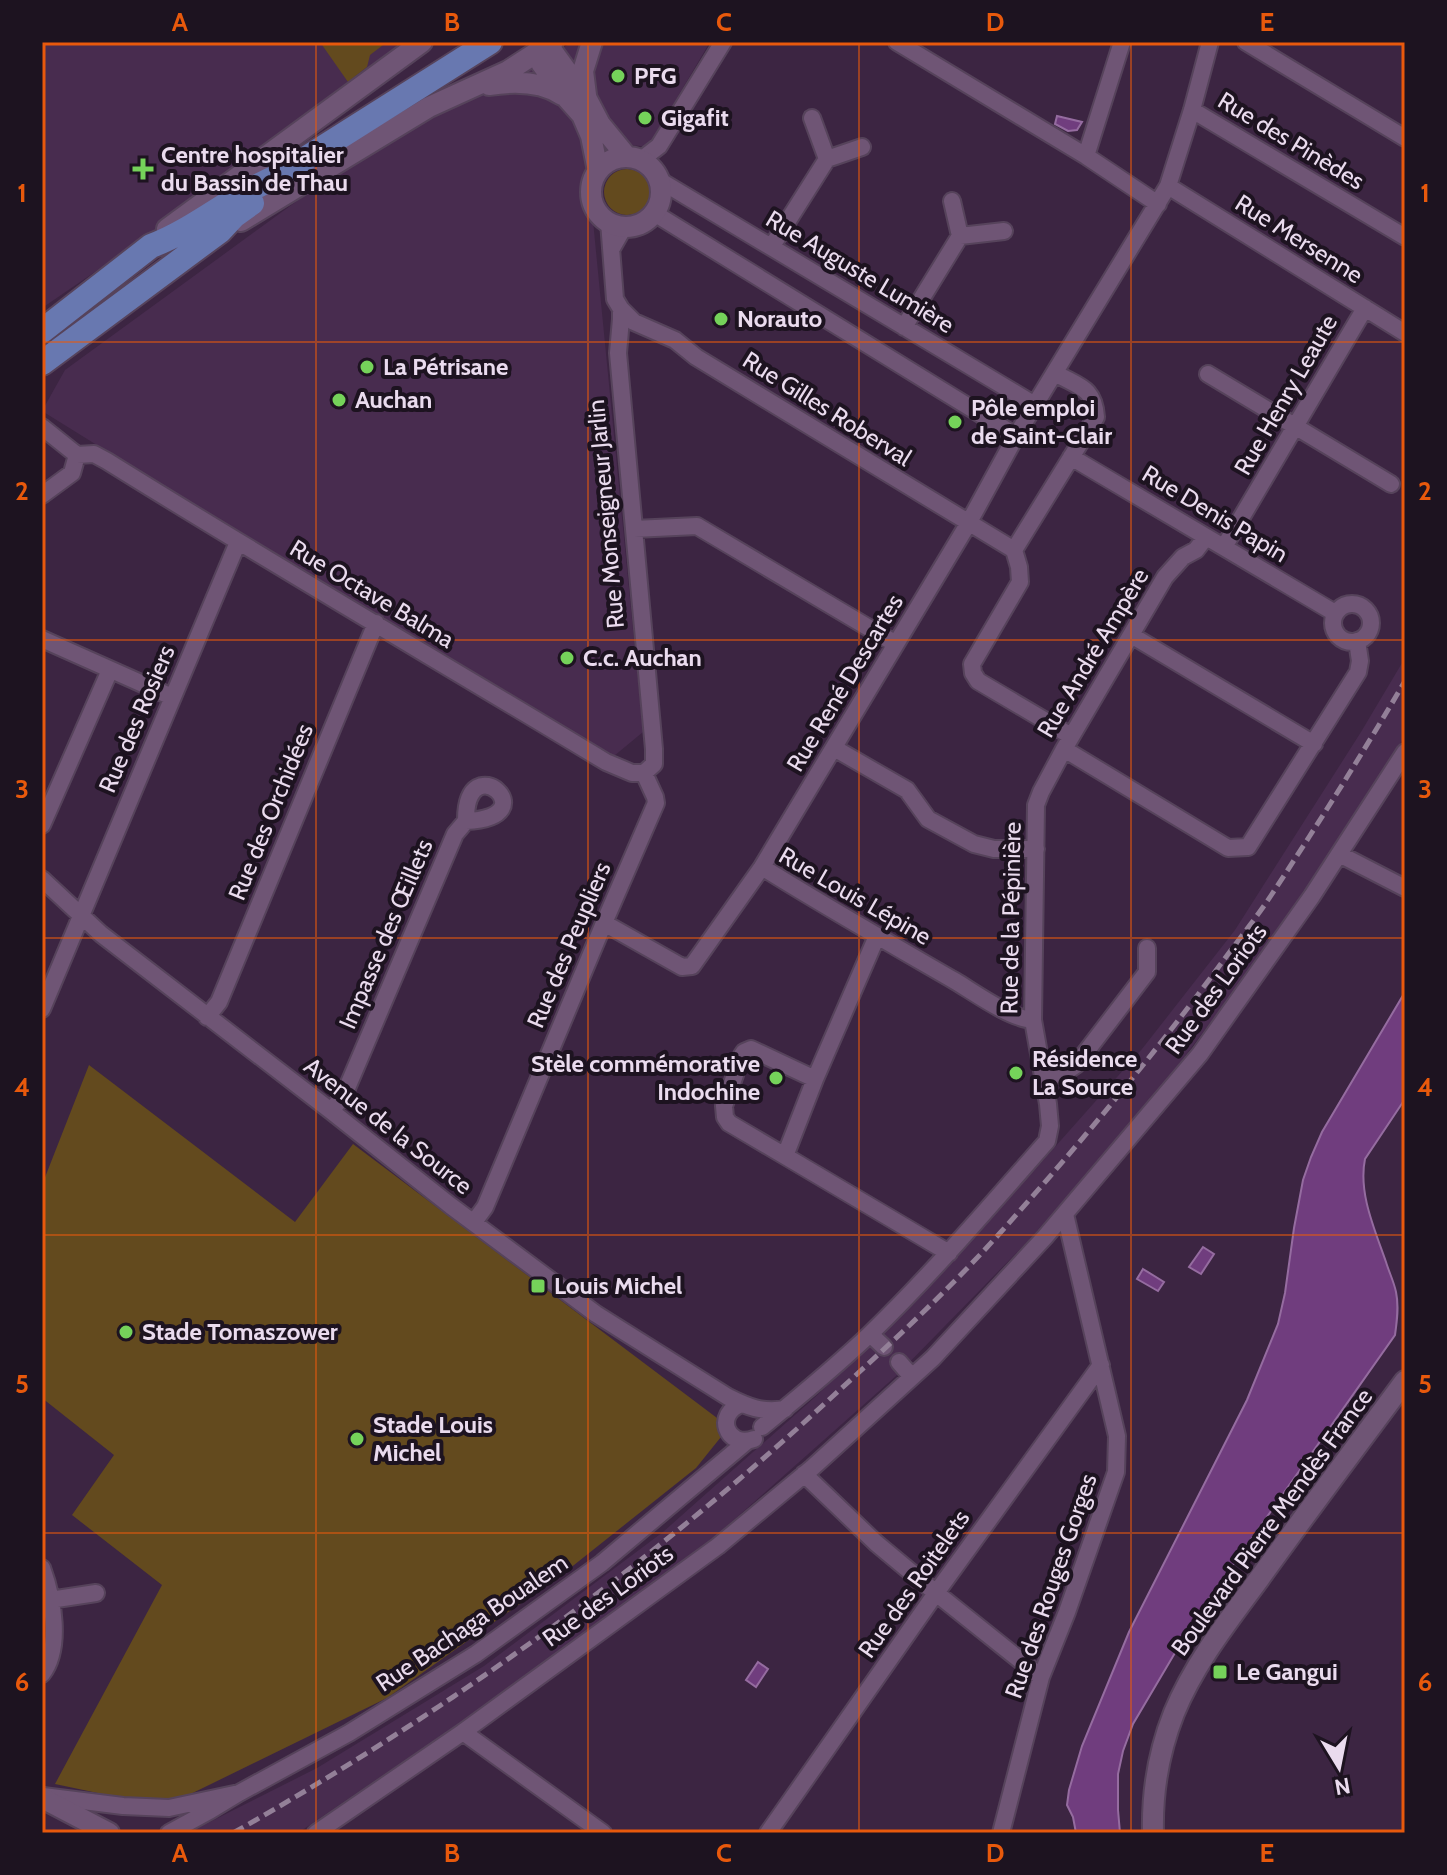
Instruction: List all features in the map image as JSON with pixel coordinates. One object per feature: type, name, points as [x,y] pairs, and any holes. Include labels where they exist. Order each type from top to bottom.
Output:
[{"type":"main road","points":[[42,331],[151,246],[171,239],[253,186],[278,176],[490,42]]},
{"type":"main road","points":[[42,363],[220,231],[234,216],[263,195],[278,176]]},
{"type":"street","points":[[151,246],[165,230],[422,42]]},
{"type":"street","points":[[592,42],[576,98],[591,136],[598,171]]},
{"type":"street","points":[[646,167],[723,42]]},
{"type":"street","points":[[897,42],[1086,156],[1158,204]]},
{"type":"street","points":[[1086,156],[1122,42]]},
{"type":"street","name":"Rue René Descartes","points":[[762,867],[968,524],[1016,436],[1168,186],[1210,42]]},
{"type":"street","points":[[1246,42],[1405,138]]},
{"type":"street","points":[[544,44],[541,63],[646,167],[661,191],[660,203],[654,213],[635,226],[616,225],[596,210],[592,201],[593,180],[606,163],[616,158],[646,167]]},
{"type":"street","points":[[220,231],[429,107],[508,71],[544,44]]},
{"type":"street","points":[[474,87],[513,82],[548,86],[576,98]]},
{"type":"street","name":"Rue des Pinèdes","points":[[1192,110],[1405,237]]},
{"type":"street","points":[[812,118],[827,159]]},
{"type":"street","points":[[772,246],[827,159],[862,147]]},
{"type":"street","name":"Rue Auguste Lumière","points":[[646,167],[1035,405]]},
{"type":"street","name":"Rue Mersenne","points":[[1168,186],[1405,333]]},
{"type":"street","points":[[904,327],[960,236],[952,201]]},
{"type":"street","points":[[654,213],[1016,436]]},
{"type":"street","name":"Rue Monseigneur Jarlin","points":[[616,225],[612,248],[615,299],[621,309],[618,353],[654,749],[654,764],[644,773]]},
{"type":"street","points":[[960,236],[1004,231]]},
{"type":"street","name":"Rue Henry Leaute","points":[[1224,547],[1365,308]]},
{"type":"street","name":"Rue Gilles Roberval","points":[[621,309],[634,322],[675,340],[696,357],[1014,550]]},
{"type":"street","points":[[1055,373],[1091,394],[1096,417],[1014,550],[1020,582],[972,664],[978,681],[1228,848],[1248,847],[1358,672],[1357,641]]},
{"type":"street","points":[[1208,374],[1391,484]]},
{"type":"street","points":[[42,427],[77,455],[72,473],[42,495]]},
{"type":"street","name":"Rue Octave Balma","points":[[77,455],[94,454],[107,461],[606,762],[632,773],[644,773]]},
{"type":"street","name":"Rue Denis Papin","points":[[1071,457],[1335,613]]},
{"type":"street","points":[[634,529],[697,526],[896,644]]},
{"type":"street","name":"Rue André Ampère","points":[[1036,805],[1068,743],[1174,565],[1196,550],[1206,537]]},
{"type":"street","name":"Rue des Rosiers","points":[[42,1009],[238,542]]},
{"type":"street","points":[[1351,603],[1368,612],[1370,622],[1365,636],[1357,641],[1340,638],[1332,623],[1335,613],[1351,603]]},
{"type":"street","name":"Rue des Orchidées","points":[[207,1017],[219,1002],[376,623]]},
{"type":"street","points":[[1131,635],[1314,744]]},
{"type":"street","points":[[42,639],[172,697]]},
{"type":"street","points":[[42,825],[110,670]]},
{"type":"street","points":[[834,748],[907,790],[928,819],[974,844],[994,849],[1036,849]]},
{"type":"street","name":"Rue des Loriots","points":[[316,1833],[463,1732],[718,1546],[804,1474],[933,1358],[1016,1270],[1200,1054],[1269,958],[1405,752]]},
{"type":"street","name":"Rue des Peupliers","points":[[474,1222],[485,1207],[656,803],[644,773]]},
{"type":"street","name":"Rue de la Pépinière","points":[[949,1253],[1047,1141],[1050,1126],[1033,1020],[1036,805]]},
{"type":"street","name":"Impasse des Œillets","points":[[331,1111],[344,1095],[455,834],[466,821]]},
{"type":"street","points":[[1339,854],[1405,888]]},
{"type":"street","name":"Rue Louis Lépine","points":[[604,923],[682,967],[692,966],[762,867],[1022,1019],[1033,1020]]},
{"type":"street","name":"Avenue de la Source","points":[[42,879],[101,934],[596,1314],[718,1391],[750,1407]]},
{"type":"street","points":[[785,1156],[877,936]]},
{"type":"street","points":[[1043,1078],[1064,1073],[1076,1065],[1147,972],[1147,948]]},
{"type":"street","points":[[718,1391],[727,1415],[726,1426],[738,1439],[756,1437],[762,1427],[870,1334],[949,1253],[729,1123],[725,1117],[724,1106],[742,1055],[751,1049],[815,1079]]},
{"type":"street","name":"Rue des Rouges Gorges","points":[[1001,1833],[1041,1677],[1116,1472],[1117,1436],[1065,1214]]},
{"type":"street","points":[[870,1334],[884,1347]]},
{"type":"street","points":[[899,1362],[912,1377]]},
{"type":"street","name":"Rue des Roitelets","points":[[768,1833],[1101,1365]]},
{"type":"street","name":"Boulevard Pierre Mendès France","points":[[1153,1833],[1158,1768],[1174,1713],[1186,1688],[1214,1641],[1405,1381]]},
{"type":"street","points":[[727,1415],[736,1406],[768,1412],[785,1409]]},
{"type":"street","points":[[750,1407],[763,1421],[762,1427]]},
{"type":"street","name":"Rue Bachaga Boualem","points":[[169,1833],[349,1733],[476,1654],[602,1563],[715,1467],[738,1439]]},
{"type":"street","points":[[804,1474],[876,1543],[1041,1677]]},
{"type":"street","points":[[42,1568],[50,1600],[54,1642],[49,1665],[42,1674]]},
{"type":"street","points":[[50,1600],[96,1593]]},
{"type":"street","points":[[463,1732],[603,1833]]},
{"type":"street","name":"Rue Bachaga Boualem","points":[[42,1797],[169,1808],[239,1793]]},
{"type":"street","points":[[42,1797],[109,1833]]},
{"type":"shaded area","name":"Centre hospitalier du Bassin de Thau","points":[[42,42],[432,42],[42,308]]},
{"type":"shaded area","points":[[320,42],[387,42],[370,55],[367,67],[348,82]]},
{"type":"shaded area","points":[[573,42],[710,42],[648,147],[585,139],[643,732],[614,756],[42,411],[65,370],[345,166]]},
{"type":"shaded area","points":[[1057,116],[1082,122],[1077,130],[1068,131],[1055,124]]},
{"type":"shaded area","points":[[627,169],[643,176],[650,192],[643,208],[627,215],[611,208],[604,192],[611,176]]},
{"type":"shaded area","points":[[1405,658],[1405,735],[1382,777],[1262,954],[1158,1092],[1030,1239],[896,1376],[718,1534],[555,1658],[298,1833],[188,1833],[317,1768],[484,1666],[663,1532],[814,1398],[941,1275],[1142,1049],[1235,930]]},
{"type":"shaded area","points":[[1405,992],[1405,1099],[1365,1159],[1363,1172],[1369,1211],[1396,1292],[1395,1335],[1195,1619],[1133,1724],[1118,1774],[1120,1833],[1076,1833],[1067,1805],[1082,1746],[1129,1632],[1247,1400],[1278,1324],[1303,1180],[1311,1157],[1322,1132]]},
{"type":"shaded area","points":[[89,1065],[295,1222],[353,1144],[729,1427],[696,1468],[569,1569],[387,1698],[164,1807],[55,1784],[162,1585],[72,1515],[114,1455],[42,1398],[42,1185]]},
{"type":"shaded area","points":[[1203,1247],[1214,1254],[1201,1274],[1189,1267]]},
{"type":"shaded area","points":[[1143,1269],[1164,1282],[1158,1291],[1137,1279]]},
{"type":"shaded area","points":[[758,1662],[768,1669],[756,1687],[746,1680]]},
{"type":"railway","points":[[233,1833],[470,1686],[620,1576],[764,1458],[939,1296],[1058,1167],[1197,996],[1272,894],[1405,681]]},
{"type":"place","name":"PFG","points":[[618,76]]},
{"type":"place","name":"Gigafit","points":[[645,118]]},
{"type":"place","name":"Centre hospitalier du Bassin de Thau","points":[[143,169]]},
{"type":"place","name":"Norauto","points":[[721,319]]},
{"type":"place","name":"La Pétrisane","points":[[367,367]]},
{"type":"place","name":"Auchan","points":[[339,400]]},
{"type":"place","name":"Pôle emploi de Saint-Clair","points":[[955,422]]},
{"type":"place","name":"C.c. Auchan","points":[[567,658]]},
{"type":"place","name":"Résidence La Source","points":[[1016,1073]]},
{"type":"place","name":"Stèle commémorative Indochine","points":[[776,1078]]},
{"type":"place","name":"Louis Michel","points":[[538,1286]]},
{"type":"place","name":"Stade Tomaszower","points":[[126,1332]]},
{"type":"place","name":"Stade Louis Michel","points":[[357,1439]]},
{"type":"place","name":"Le Gangui","points":[[1220,1672]]}]
